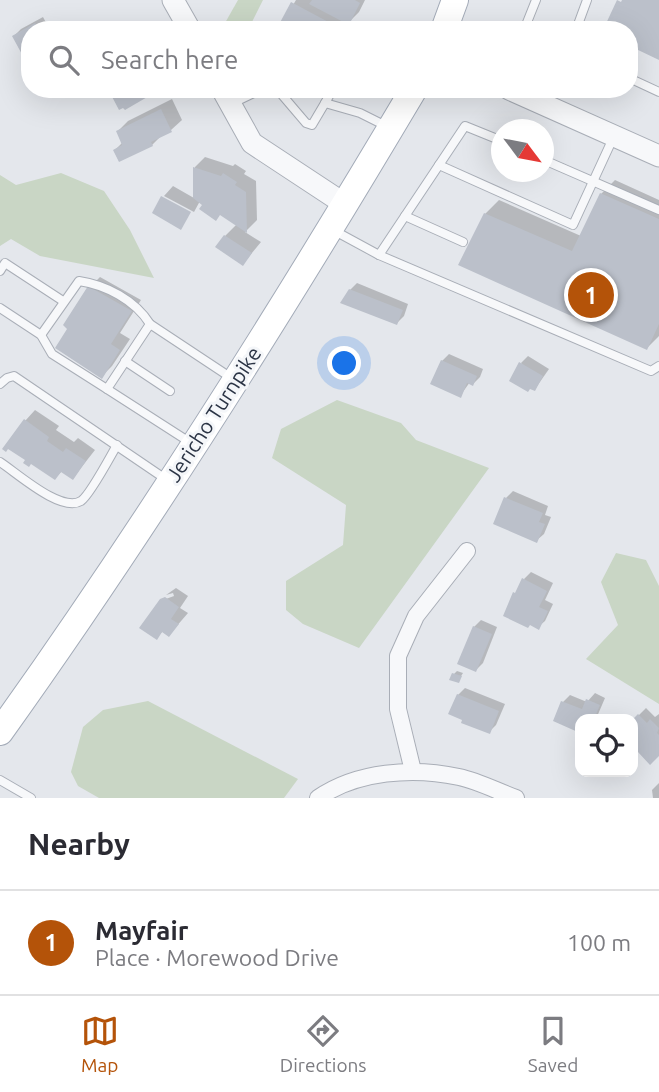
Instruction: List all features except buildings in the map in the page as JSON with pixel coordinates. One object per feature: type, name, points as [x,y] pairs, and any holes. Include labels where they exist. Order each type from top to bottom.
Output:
[{"type":"main road","points":[[447,21],[455,0]]},
{"type":"main road","name":"Jericho Turnpike","points":[[0,732],[194,445],[346,205],[409,98]]},
{"type":"street","points":[[173,0],[185,21]]},
{"type":"street","points":[[228,98],[252,143],[346,205]]},
{"type":"street","points":[[529,98],[659,156]]},
{"type":"street","points":[[413,771],[398,709],[398,656],[416,616],[467,551]]},
{"type":"street","points":[[318,798],[358,779],[413,771],[461,778],[516,798]]},
{"type":"lane","points":[[528,21],[536,0]]},
{"type":"lane","points":[[579,21],[587,0]]},
{"type":"lane","points":[[638,82],[659,92]]},
{"type":"lane","points":[[285,98],[306,123],[312,125],[328,98]]},
{"type":"lane","points":[[325,103],[360,113],[391,128]]},
{"type":"lane","points":[[379,255],[465,125],[491,136]]},
{"type":"lane","points":[[439,165],[573,225],[614,136]]},
{"type":"lane","points":[[554,164],[659,210]]},
{"type":"lane","points":[[405,216],[463,242]]},
{"type":"lane","points":[[330,229],[379,255],[651,371],[659,366]]},
{"type":"lane","points":[[0,271],[5,263],[63,301]]},
{"type":"lane","points":[[41,335],[79,281],[99,284],[141,310],[150,324],[235,381]]},
{"type":"lane","points":[[0,308],[41,335],[52,354],[194,445]]},
{"type":"lane","points":[[107,388],[150,324]]},
{"type":"lane","points":[[125,361],[170,391]]},
{"type":"lane","points":[[0,384],[14,376],[170,481]]},
{"type":"lane","points":[[0,462],[58,502],[72,503],[84,498],[117,445]]},
{"type":"lane","points":[[0,780],[31,798]]},
{"type":"green space","points":[[238,0],[263,0],[252,21],[226,21]]},
{"type":"green space","points":[[61,173],[104,191],[130,230],[154,278],[40,256],[11,239],[0,246],[0,175],[16,185]]},
{"type":"green space","points":[[337,400],[401,423],[416,440],[489,468],[359,648],[303,624],[286,610],[286,581],[343,545],[346,505],[272,458],[281,429]]},
{"type":"green space","points":[[616,553],[646,560],[659,586],[659,704],[586,659],[618,625],[601,582]]},
{"type":"green space","points":[[148,701],[298,779],[284,798],[99,798],[78,786],[71,772],[83,727],[103,710]]},
{"type":"place","name":"Mayfair","points":[[591,295]]}]
